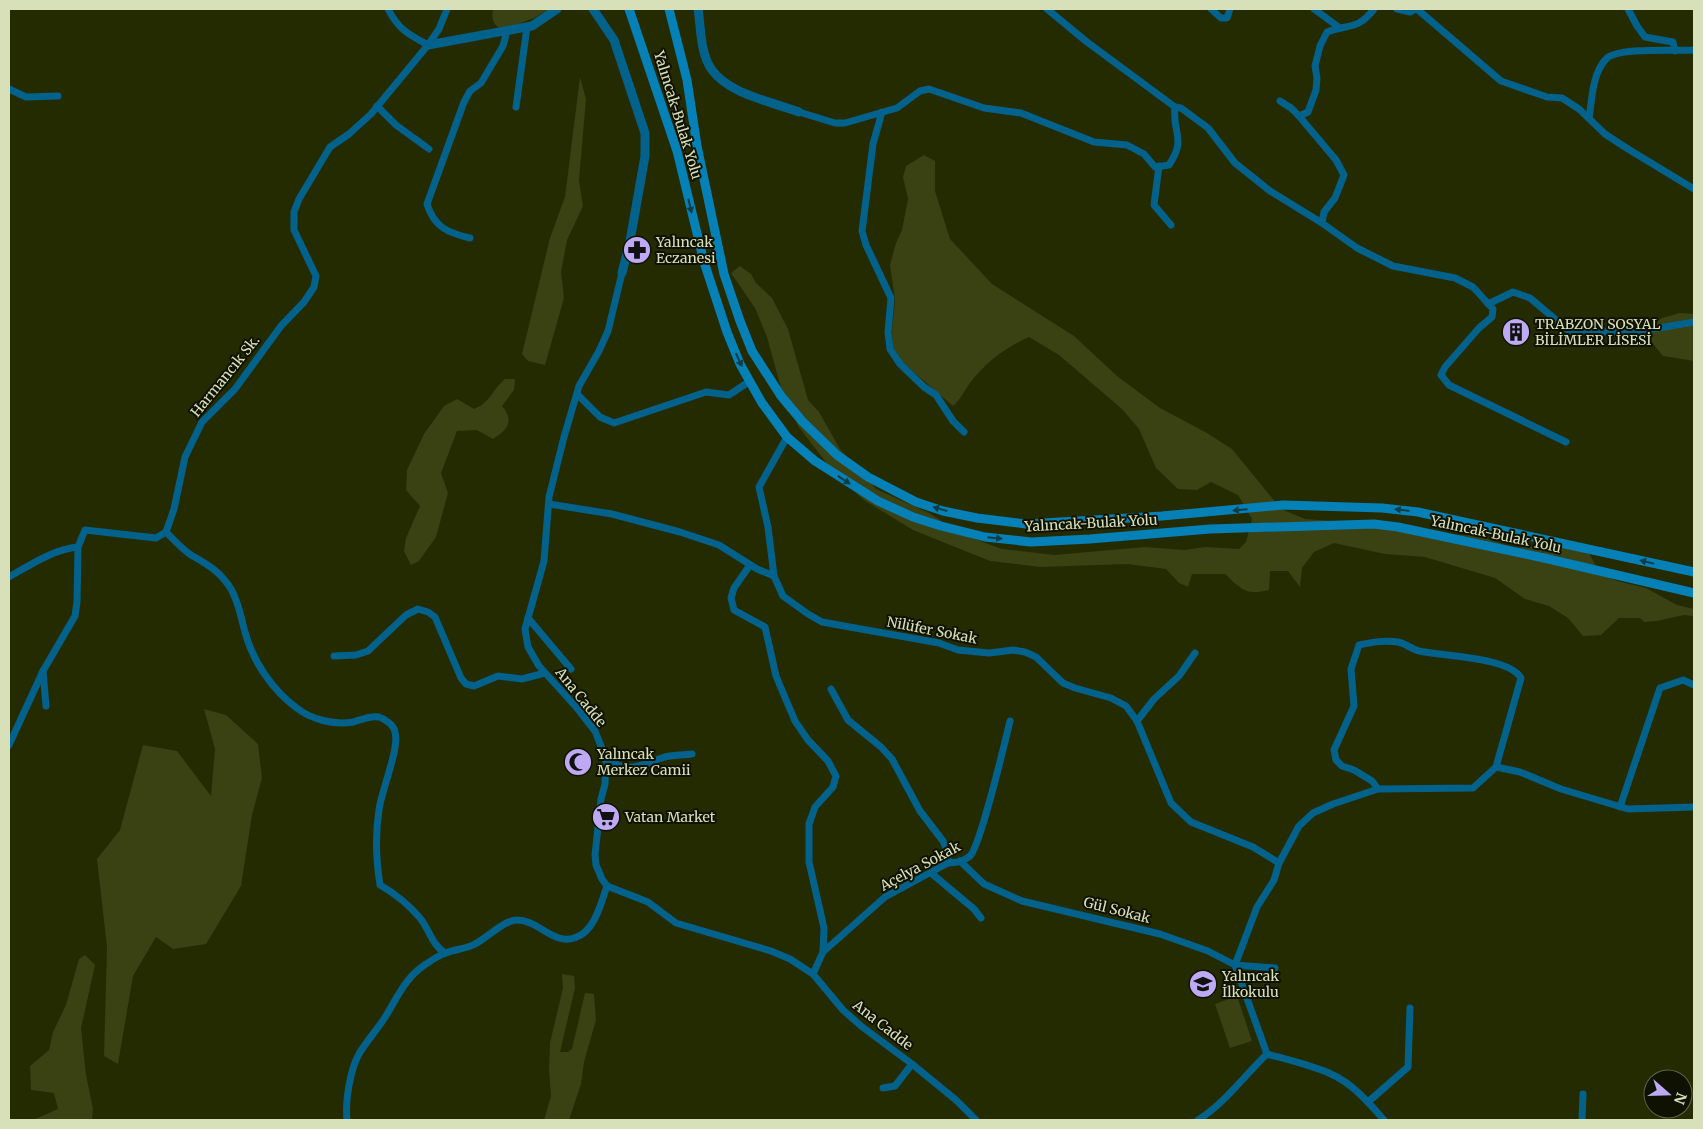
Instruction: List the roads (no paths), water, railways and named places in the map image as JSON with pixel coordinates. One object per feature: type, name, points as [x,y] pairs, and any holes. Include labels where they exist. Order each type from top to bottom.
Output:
[{"type":"main road","name":"Yalıncak-Bulak Yolu","points":[[629,9],[677,151],[704,262],[727,332],[740,364],[762,403],[787,437],[815,461],[878,501],[921,519],[985,536],[1031,542],[1210,529],[1374,524],[1398,526],[1694,593]]},
{"type":"main road","name":"Yalıncak-Bulak Yolu","points":[[668,9],[687,80],[697,146],[724,274],[746,337],[752,351],[780,396],[802,421],[838,455],[868,477],[916,502],[952,512],[998,521],[1026,524],[1065,523],[1283,506],[1382,508],[1418,512],[1694,572]]},
{"type":"street","points":[[388,9],[394,20],[405,32],[428,45],[527,27],[558,9]]},
{"type":"street","name":"Harmancık Sk.","points":[[166,532],[174,509],[185,457],[202,422],[234,389],[281,326],[304,302],[314,287],[316,276],[294,230],[294,212],[299,199],[330,147],[349,134],[377,106],[428,45],[439,28],[447,9]]},
{"type":"street","points":[[593,9],[614,40],[645,133],[645,156],[630,242],[622,273]]},
{"type":"street","points":[[698,9],[706,58],[711,69],[721,80],[735,89],[799,112],[835,122],[845,123],[897,108],[920,90],[929,89],[984,108],[1021,113],[1094,142],[1127,145],[1144,154],[1155,167],[1169,165],[1176,154],[1179,141],[1174,116],[1176,107]]},
{"type":"street","points":[[1047,9],[1087,42],[1208,128],[1235,163],[1270,191],[1322,223],[1357,248],[1393,266],[1455,278],[1473,288],[1493,308],[1492,317],[1479,328],[1445,367],[1441,375],[1449,385],[1566,442]]},
{"type":"street","points":[[1211,9],[1221,18],[1228,18],[1230,9]]},
{"type":"street","points":[[1314,9],[1340,28]]},
{"type":"street","points":[[1299,116],[1308,112],[1316,90],[1315,66],[1320,46],[1327,32],[1351,27],[1365,21],[1374,9]]},
{"type":"street","points":[[1397,9],[1410,12],[1416,9],[1501,81],[1547,97],[1562,98],[1589,118],[1605,134],[1694,189]]},
{"type":"street","points":[[1628,9],[1645,37],[1673,42],[1675,50]]},
{"type":"street","points":[[516,107],[527,27]]},
{"type":"street","points":[[470,238],[452,234],[440,226],[430,214],[426,204],[464,102],[470,91],[481,83],[503,46],[508,31]]},
{"type":"street","points":[[1589,118],[1593,90],[1600,68],[1607,57],[1626,51],[1694,50]]},
{"type":"street","points":[[9,89],[26,97],[58,96]]},
{"type":"street","points":[[1280,101],[1299,116],[1336,160],[1344,175],[1335,198],[1324,212],[1322,223]]},
{"type":"street","points":[[377,106],[396,124],[429,149]]},
{"type":"street","points":[[882,112],[873,144],[862,231],[866,245],[891,298],[888,332],[890,349],[900,364],[924,387],[936,395],[953,421],[964,432]]},
{"type":"street","points":[[1159,166],[1154,205],[1171,225]]},
{"type":"street","name":"Ana Cadde","points":[[622,273],[608,331],[579,386],[564,437],[549,504],[544,561],[525,629],[528,648],[539,666],[595,731],[606,759],[605,784],[601,799],[595,855],[596,866],[608,886],[648,902],[676,924],[771,951],[790,959],[812,974],[843,1010],[861,1026],[912,1064],[956,1100],[976,1120]]},
{"type":"street","points":[[1488,304],[1513,292],[1530,298],[1568,330],[1629,333],[1694,322]]},
{"type":"street","points":[[576,394],[600,417],[614,423],[706,392],[729,395],[750,381]]},
{"type":"street","points":[[774,576],[768,527],[759,486],[787,437]]},
{"type":"street","points":[[549,504],[612,514],[680,532],[719,545],[750,565],[774,576]]},
{"type":"street","points":[[9,745],[43,671],[75,616],[78,547],[85,530],[156,538],[166,532],[190,554],[212,567],[231,589],[241,613],[245,632],[261,670],[299,710],[320,720],[352,722],[367,717],[379,717],[388,722],[396,732],[395,747],[379,808],[376,846],[380,885],[421,919],[438,949],[445,953]]},
{"type":"street","points":[[9,576],[51,554],[78,547]]},
{"type":"street","points":[[750,565],[734,588],[730,598],[734,610],[765,627],[776,676],[795,721],[808,740],[828,761],[836,776],[833,787],[815,808],[809,824],[809,862],[824,928],[823,952],[812,974]]},
{"type":"street","name":"Nilüfer Sokak","points":[[774,576],[783,596],[822,622],[939,643],[958,650],[989,653],[1013,650],[1024,652],[1036,657],[1063,682],[1075,688],[1111,698],[1126,706],[1137,721],[1171,803],[1191,822],[1253,847],[1279,863]]},
{"type":"street","points":[[334,656],[356,655],[368,651],[406,615],[418,609],[428,612],[435,617],[461,678],[466,684],[474,686],[498,676],[522,679],[545,673]]},
{"type":"street","points":[[528,618],[571,669]]},
{"type":"street","points":[[1267,1054],[1235,965],[1257,907],[1274,880],[1279,863],[1299,826],[1313,813],[1333,804],[1378,789],[1473,788],[1496,767],[1521,678],[1518,672],[1490,661],[1416,651],[1400,642],[1378,641],[1359,645],[1351,669],[1354,706],[1334,750],[1336,760],[1342,766],[1354,770],[1372,781],[1378,789]]},
{"type":"street","points":[[1137,721],[1154,699],[1179,676],[1194,654]]},
{"type":"street","points":[[43,671],[46,706]]},
{"type":"street","points":[[1620,807],[1660,688],[1683,680],[1694,685]]},
{"type":"street","points":[[831,689],[848,720],[881,747],[892,759],[920,812],[943,841],[948,853],[948,863]]},
{"type":"street","name":"Açelya Sokak","points":[[823,952],[885,897],[948,863],[956,863],[970,855],[979,834],[1010,721]]},
{"type":"street","points":[[606,759],[618,766],[630,768],[647,764],[666,756],[692,754]]},
{"type":"street","points":[[1496,767],[1520,772],[1561,789],[1628,809],[1694,807]]},
{"type":"street","name":"Gül Sokak","points":[[960,861],[984,884],[1022,901],[1160,934],[1208,951],[1235,965],[1275,968]]},
{"type":"street","points":[[931,873],[974,909],[981,918]]},
{"type":"street","points":[[347,1120],[346,1106],[358,1055],[386,1016],[404,983],[425,965],[445,953],[474,945],[511,921],[531,922],[555,937],[570,939],[579,937],[595,919],[608,886]]},
{"type":"street","points":[[1368,1102],[1408,1067],[1410,1008]]},
{"type":"street","points":[[1267,1054],[1332,1074],[1368,1102],[1384,1120]]},
{"type":"street","points":[[1198,1120],[1214,1110],[1267,1054]]},
{"type":"street","points":[[883,1088],[894,1086],[912,1064]]},
{"type":"street","points":[[1582,1120],[1583,1094]]},
{"type":"place","name":"Yalıncak Eczanesi","points":[[637,250]]},
{"type":"place","name":"TRABZON SOSYAL BİLİMLER LİSESİ","points":[[1516,332]]},
{"type":"place","name":"Yalıncak Merkez Camii","points":[[578,762]]},
{"type":"place","name":"Vatan Market","points":[[606,817]]},
{"type":"place","name":"Yalıncak İlkokulu","points":[[1203,984]]}]
